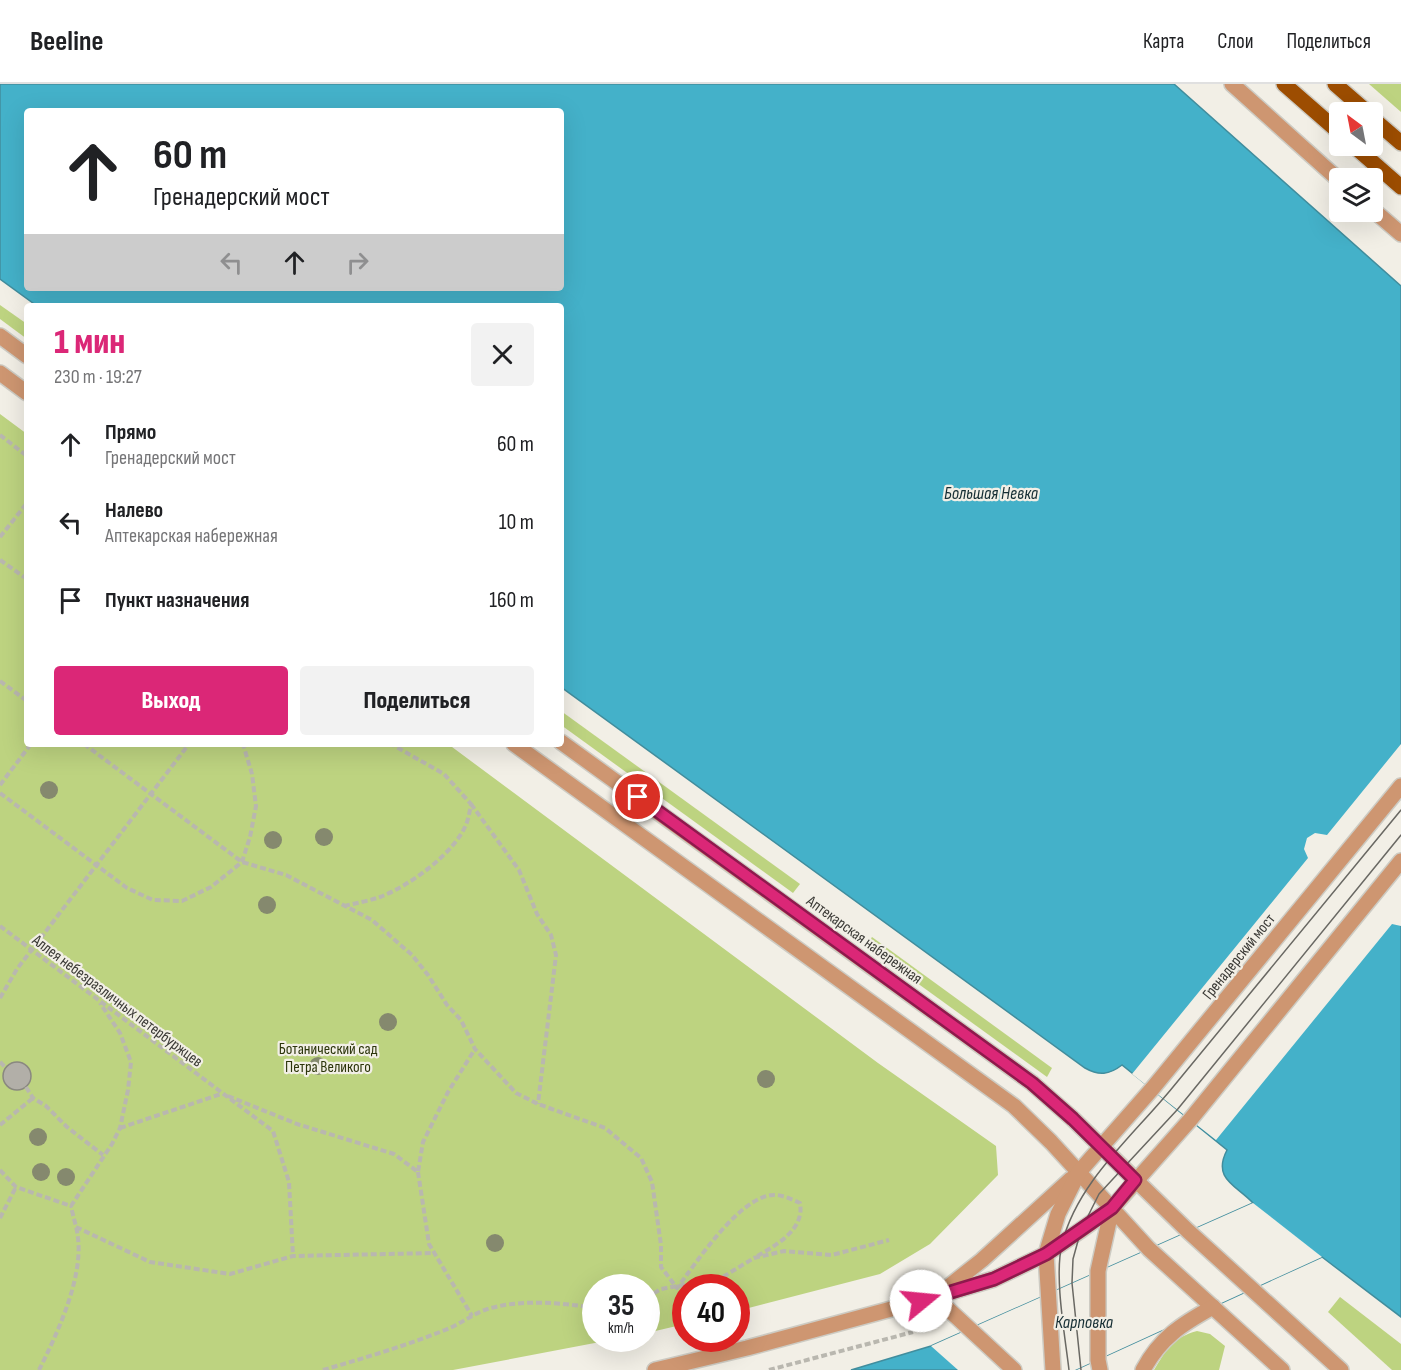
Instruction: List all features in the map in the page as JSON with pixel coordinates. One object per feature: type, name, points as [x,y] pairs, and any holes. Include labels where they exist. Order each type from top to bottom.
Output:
[{"type":"main road","points":[[1284,84],[1329,123]]},
{"type":"main road","points":[[1335,84],[1356,102]]},
{"type":"main road","points":[[1383,127],[1401,143]]},
{"type":"main road","points":[[1365,156],[1401,187]]},
{"type":"street","points":[[1232,84],[1329,171]]},
{"type":"street","points":[[1383,218],[1401,234]]},
{"type":"street","points":[[0,336],[24,354]]},
{"type":"street","points":[[0,373],[24,391]]},
{"type":"street","name":"Аптекарская набережная","points":[[564,744],[1032,1083],[1073,1119],[1188,1232],[1341,1370]]},
{"type":"street","points":[[518,747],[1014,1106],[1052,1142],[1149,1249],[1282,1370]]},
{"type":"street","name":"Гренадерский мост","points":[[1079,1172],[1152,1089],[1401,786]]},
{"type":"street","points":[[655,1370],[747,1348],[935,1297],[994,1279],[1046,1254],[1112,1208],[1190,1120],[1401,861]]},
{"type":"street","points":[[1053,1370],[1046,1254],[1058,1214],[1079,1172]]},
{"type":"street","points":[[935,1297],[982,1260],[1079,1172]]},
{"type":"street","points":[[1099,1365],[1098,1271],[1112,1208]]},
{"type":"street","points":[[935,1297],[1014,1370]]},
{"type":"street","points":[[1143,1370],[1165,1338],[1213,1307]]},
{"type":"path","points":[[0,435],[24,454]]},
{"type":"path","points":[[0,537],[24,507]]},
{"type":"path","points":[[0,560],[24,577]]},
{"type":"path","points":[[0,681],[24,699]]},
{"type":"path","points":[[0,785],[29,747]]},
{"type":"path","points":[[88,747],[242,862],[286,875],[372,920],[412,955],[429,975],[447,1005],[461,1020],[475,1049],[516,1093],[538,1104],[605,1128],[641,1158],[652,1182],[662,1267],[672,1281]]},
{"type":"path","points":[[0,998],[17,969],[187,747]]},
{"type":"path","points":[[0,793],[127,888],[153,900],[182,901],[211,887],[242,862],[256,806],[252,774],[244,747]]},
{"type":"path","points":[[396,747],[444,774],[471,804],[519,870],[537,914],[551,935],[556,955],[538,1104]]},
{"type":"path","points":[[344,906],[380,897],[408,882],[436,862],[454,843],[466,824],[471,804]]},
{"type":"path","name":"Аллея небезразличных петербуржцев","points":[[0,926],[222,1094]]},
{"type":"path","points":[[39,1370],[60,1327],[70,1296],[78,1248],[71,1206],[120,1128],[128,1090],[131,1062],[120,1033],[98,1000]]},
{"type":"path","points":[[472,1316],[429,1244],[418,1172],[423,1142],[448,1092],[475,1049]]},
{"type":"path","points":[[0,1062],[6,1068]]},
{"type":"path","points":[[26,1087],[33,1098],[46,1106],[67,1127],[103,1155]]},
{"type":"path","points":[[120,1128],[222,1094],[297,1124],[394,1154],[418,1172]]},
{"type":"path","points":[[222,1094],[273,1131],[289,1182],[293,1256]]},
{"type":"path","points":[[0,1125],[33,1098]]},
{"type":"path","points":[[0,1170],[16,1187],[71,1206]]},
{"type":"path","points":[[0,1218],[16,1187]]},
{"type":"path","points":[[687,1274],[714,1238],[753,1201],[775,1194],[800,1203],[802,1213],[787,1238],[728,1274]]},
{"type":"path","points":[[76,1227],[150,1262],[230,1274],[293,1256],[435,1253]]},
{"type":"path","points":[[754,1258],[784,1251],[832,1255],[889,1240]]},
{"type":"path","points":[[323,1370],[392,1350],[448,1329],[488,1308],[520,1303],[582,1306]]},
{"type":"path","points":[[769,1370],[913,1332]]},
{"type":"green space","points":[[1369,84],[1401,84],[1401,112]]},
{"type":"green space","points":[[0,305],[24,322],[24,337],[0,319]]},
{"type":"green space","name":"Ботанический сад Петра Великого","points":[[0,414],[24,432],[24,747],[452,747],[878,1063],[996,1146],[998,1175],[930,1244],[880,1274],[750,1308],[750,1274],[672,1274],[672,1327],[660,1330],[660,1274],[582,1274],[582,1345],[453,1370],[0,1370]]},
{"type":"green space","points":[[564,713],[800,884],[793,893],[564,727]]},
{"type":"green space","points":[[872,937],[1052,1068],[1047,1077],[866,946]]},
{"type":"green space","points":[[1340,1297],[1401,1344],[1401,1370],[1392,1370],[1328,1312]]},
{"type":"green space","points":[[1197,1331],[1210,1334],[1225,1346],[1219,1370],[1154,1370],[1171,1345],[1182,1337]]},
{"type":"water","name":"Большая Невка","points":[[0,84],[1174,84],[1401,286],[1401,1317],[1322,1257],[1075,1370],[851,1370],[931,1346],[1253,1203],[1224,1175],[1222,1168],[1227,1150],[1122,1065],[1113,1071],[1104,1073],[1085,1068],[564,689],[564,303],[33,303],[0,279]]},
{"type":"pier","points":[[1401,744],[1401,926],[1392,924],[1216,1140],[1132,1074],[1308,858],[1304,849],[1307,838],[1315,833],[1327,835]]},
{"type":"pier","name":"Карповка","points":[[1253,1203],[1322,1257],[1075,1370],[958,1370],[931,1346]]},
{"type":"building","points":[[17,1062],[27,1066],[31,1076],[27,1086],[17,1090],[7,1086],[3,1076],[7,1066]]},
{"type":"tram line","points":[[1069,1370],[1061,1306],[1060,1257],[1069,1221],[1080,1200],[1108,1160],[1173,1087],[1401,810]]},
{"type":"tram line","points":[[1081,1370],[1072,1283],[1073,1259],[1081,1230],[1099,1194],[1177,1110],[1401,835]]},
{"type":"route","points":[[638,797],[1032,1083],[1055,1102],[1135,1180],[1112,1208],[1046,1254],[994,1279],[921,1301]]}]
